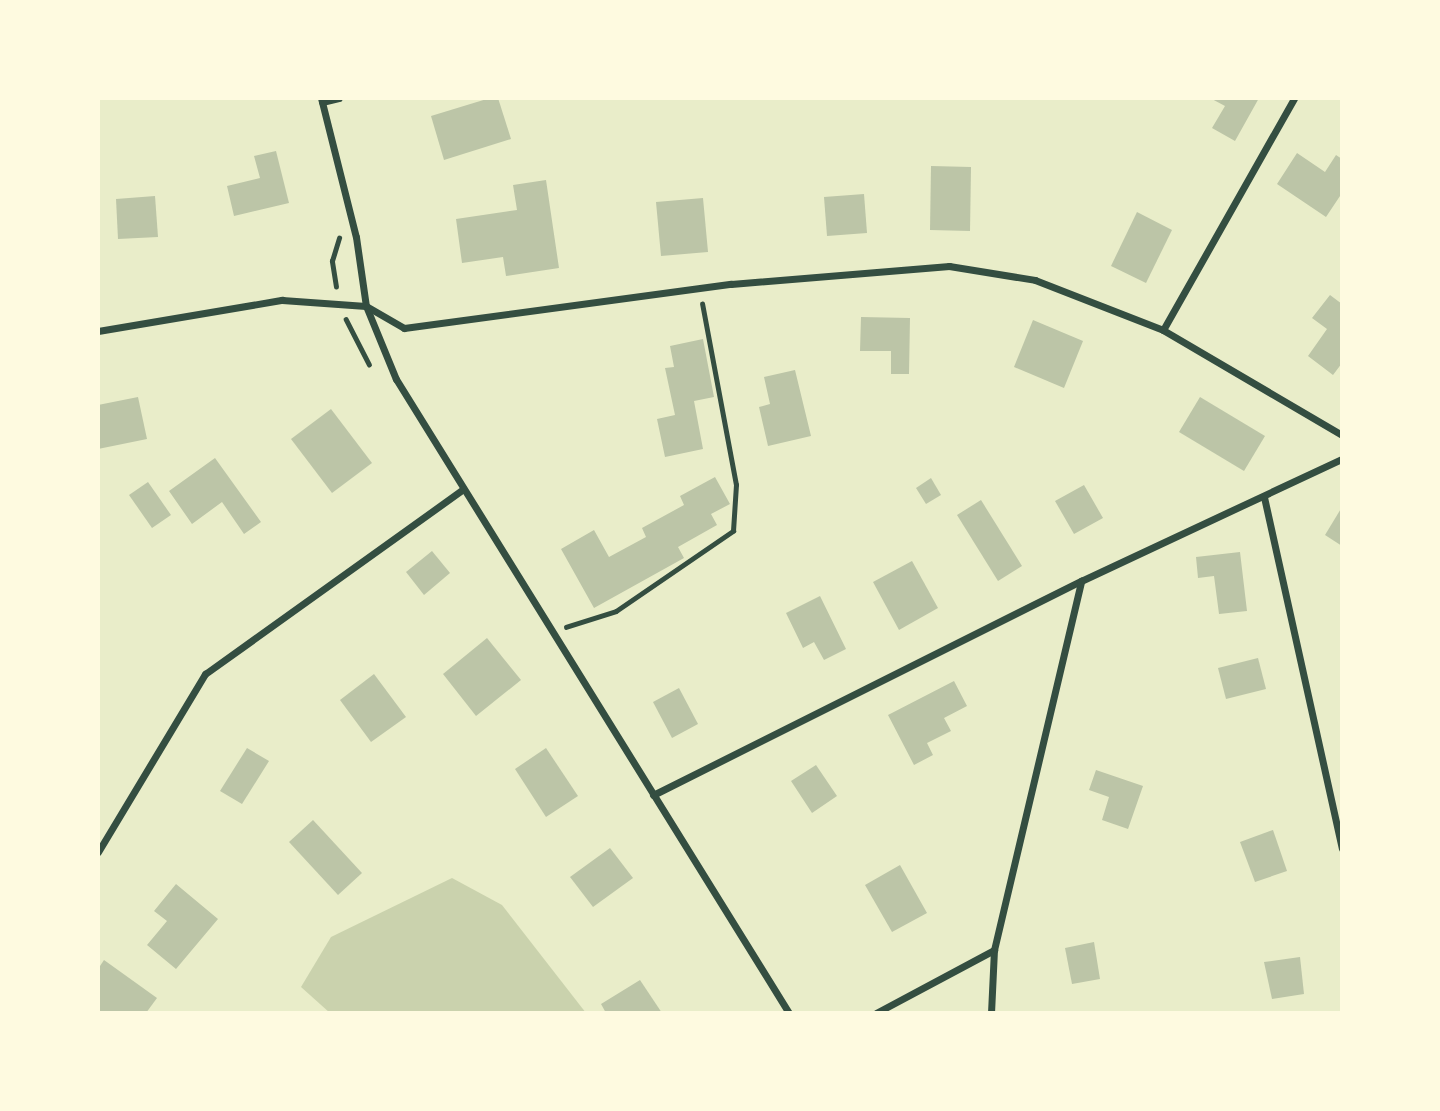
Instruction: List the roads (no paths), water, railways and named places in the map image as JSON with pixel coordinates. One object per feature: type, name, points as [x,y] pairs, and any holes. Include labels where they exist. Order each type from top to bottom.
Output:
[{"type":"street","points":[[339,98],[322,100],[356,237],[366,306],[396,379],[789,1013]]},
{"type":"street","points":[[1163,330],[1294,98]]},
{"type":"street","points":[[98,331],[282,300],[366,306],[404,328],[699,288],[949,266],[1035,280],[1163,330],[1342,435]]},
{"type":"street","points":[[653,795],[1081,582],[1342,458]]},
{"type":"street","points":[[98,852],[205,674],[463,489]]},
{"type":"street","points":[[1264,497],[1342,848]]},
{"type":"street","points":[[991,1013],[994,950],[1081,582]]},
{"type":"street","points":[[876,1013],[994,950]]}]
